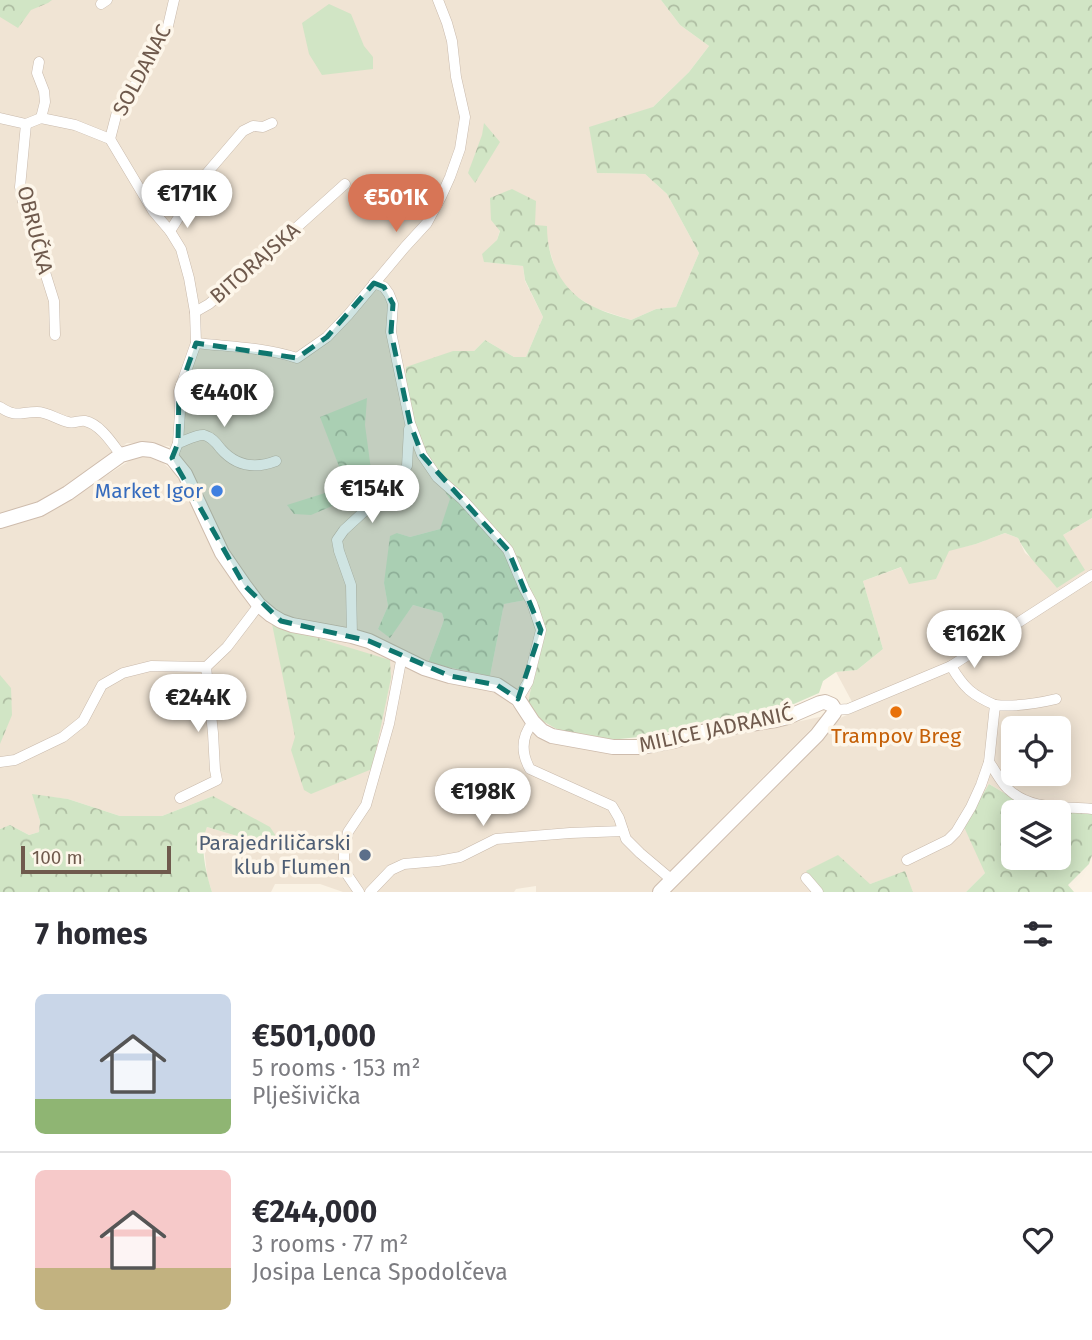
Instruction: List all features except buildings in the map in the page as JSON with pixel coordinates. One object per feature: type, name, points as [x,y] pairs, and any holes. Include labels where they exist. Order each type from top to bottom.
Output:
[{"type":"street","name":"SOLDANAC","points":[[110,139],[117,112],[168,26],[174,0]]},
{"type":"street","points":[[196,343],[257,348],[297,358],[327,337],[427,223],[441,197],[460,149],[465,117],[456,77],[452,41],[438,0]]},
{"type":"street","points":[[39,62],[37,73],[45,102],[41,118]]},
{"type":"street","points":[[0,118],[26,124],[41,118],[75,125],[110,139],[153,211],[181,249],[195,312],[196,343],[179,391],[178,443],[172,458],[142,449],[121,455],[68,494],[40,509],[0,521]]},
{"type":"street","points":[[170,231],[207,173],[243,131],[253,126],[262,127],[272,123]]},
{"type":"street","name":"OBRUČKA","points":[[26,124],[20,187],[54,300],[55,335]]},
{"type":"street","name":"BITORAJSKA","points":[[195,312],[209,304],[345,184]]},
{"type":"street","points":[[373,284],[384,287],[393,304],[391,332],[410,423],[422,455],[437,477],[462,499],[508,550],[532,603],[541,630],[528,682],[518,699]]},
{"type":"street","points":[[0,407],[9,413],[23,415],[37,412],[71,423],[85,421],[97,428],[121,455]]},
{"type":"street","points":[[352,636],[351,585],[337,540],[344,530],[396,482],[407,466],[410,423]]},
{"type":"street","points":[[178,443],[204,435],[213,439],[226,454],[243,465],[266,465],[276,461]]},
{"type":"street","name":"MILICE JADRANIĆ","points":[[172,458],[185,474],[222,553],[259,605],[281,621],[292,625],[352,636],[369,641],[424,668],[496,685],[518,699],[542,731],[564,739],[613,747],[642,747],[702,732],[776,720],[820,703],[829,703],[834,707],[834,713],[824,728],[672,880]]},
{"type":"street","points":[[835,710],[848,709],[951,666],[1092,575]]},
{"type":"street","points":[[0,762],[15,760],[63,737],[83,721],[102,685],[123,673],[151,666],[206,667],[227,648],[259,605]]},
{"type":"street","points":[[359,892],[344,870],[344,853],[348,832],[366,805],[389,724],[402,656]]},
{"type":"street","points":[[951,666],[961,684],[995,705],[1031,705],[1056,699]]},
{"type":"street","points":[[180,797],[217,780],[206,667]]},
{"type":"street","points":[[908,860],[956,832],[981,785],[989,762],[995,705]]},
{"type":"street","points":[[533,722],[524,736],[523,744],[530,769],[612,806],[626,839],[672,880],[660,892]]},
{"type":"street","points":[[989,762],[1006,787],[1018,797],[1039,805],[1092,809]]},
{"type":"street","points":[[370,892],[391,870],[404,864],[460,856],[496,839],[624,831]]},
{"type":"street","points":[[806,878],[818,892]]},
{"type":"highlighted area","points":[[374,283],[384,287],[393,304],[391,332],[410,423],[422,455],[508,550],[541,630],[518,699],[497,685],[450,676],[369,641],[281,621],[244,585],[172,458],[178,443],[179,391],[196,343],[297,358],[327,337]]},
{"type":"shaded area","points":[[0,0],[661,0],[680,25],[709,46],[689,72],[653,107],[597,173],[645,174],[667,194],[699,253],[676,307],[656,309],[631,320],[595,308],[574,295],[557,275],[547,241],[547,227],[500,230],[485,262],[523,266],[525,281],[543,317],[526,357],[514,357],[485,340],[474,351],[453,351],[422,458],[451,499],[440,529],[410,537],[397,533],[384,583],[388,606],[378,629],[390,637],[413,605],[442,613],[444,620],[428,663],[286,619],[264,604],[245,579],[217,532],[193,481],[169,446],[127,443],[33,509],[0,518]]},
{"type":"shaded area","points":[[140,454],[163,463],[182,479],[205,535],[252,606],[346,638],[436,680],[498,691],[538,732],[634,752],[714,740],[824,716],[658,883],[653,892],[536,892],[536,886],[516,889],[514,892],[343,892],[320,884],[275,884],[271,892],[212,892],[207,876],[203,836],[207,827],[273,847],[277,839],[213,796],[162,816],[120,816],[68,799],[33,795],[40,821],[39,832],[29,835],[10,825],[0,829],[0,526],[51,511]]},
{"type":"shaded area","points":[[1092,518],[1092,813],[1071,811],[1071,800],[1017,800],[989,784],[985,873],[966,892],[913,892],[904,872],[870,884],[821,892],[666,892],[842,717],[857,711],[836,672],[857,670],[883,649],[863,581],[1005,533],[1018,538],[1025,553],[1058,588],[1063,535]]},
{"type":"shaded area","points":[[526,600],[540,647],[528,702],[490,676],[504,604]]},
{"type":"green space","points":[[0,0],[52,0],[31,10],[18,28],[0,17]]},
{"type":"green space","points":[[661,0],[1092,0],[1092,518],[1063,535],[1085,570],[1057,588],[1018,538],[1005,533],[949,551],[936,579],[909,584],[901,567],[863,581],[883,649],[857,670],[836,672],[823,681],[819,693],[787,707],[705,721],[658,735],[610,740],[560,731],[539,719],[528,702],[540,647],[526,600],[504,604],[490,676],[428,663],[444,620],[442,613],[413,605],[390,638],[378,629],[388,606],[384,583],[390,536],[397,533],[410,537],[440,529],[450,499],[422,458],[406,395],[406,367],[453,351],[474,351],[485,340],[514,357],[526,357],[543,317],[525,280],[523,266],[484,262],[482,254],[497,240],[500,231],[491,220],[490,198],[512,189],[536,201],[535,225],[547,226],[550,251],[558,274],[583,301],[631,320],[656,309],[676,307],[699,253],[667,194],[645,174],[597,173],[589,127],[653,107],[689,72],[709,46],[680,25]]},
{"type":"green space","points":[[329,4],[351,14],[364,46],[373,57],[373,69],[322,75],[309,54],[302,23]]},
{"type":"green space","points":[[484,123],[500,142],[475,183],[468,173]]},
{"type":"green space","points":[[367,398],[365,425],[374,492],[361,505],[351,498],[311,515],[294,514],[287,505],[325,493],[337,481],[340,469],[320,417]]},
{"type":"green space","points":[[272,624],[390,660],[391,678],[372,769],[311,794],[304,790],[291,750],[295,737]]},
{"type":"green space","points":[[0,675],[11,688],[12,715],[0,744]]},
{"type":"green space","points":[[989,784],[1016,800],[1001,800],[1001,870],[1071,870],[1071,812],[1092,813],[1092,855],[1089,864],[1068,885],[1074,892],[966,892],[985,873],[964,827]]},
{"type":"green space","points":[[32,794],[68,799],[120,816],[162,816],[213,796],[270,827],[278,839],[274,847],[207,827],[203,851],[212,892],[0,892],[0,829],[10,825],[29,835],[39,832],[40,821]]},
{"type":"green space","points":[[838,855],[870,884],[905,871],[913,892],[821,892],[806,871]]},
{"type":"place","name":"Market Igor","points":[[217,491]]},
{"type":"place","name":"Trampov Breg","points":[[896,712]]},
{"type":"place","name":"Parajedriličarski klub Flumen","points":[[365,855]]}]
